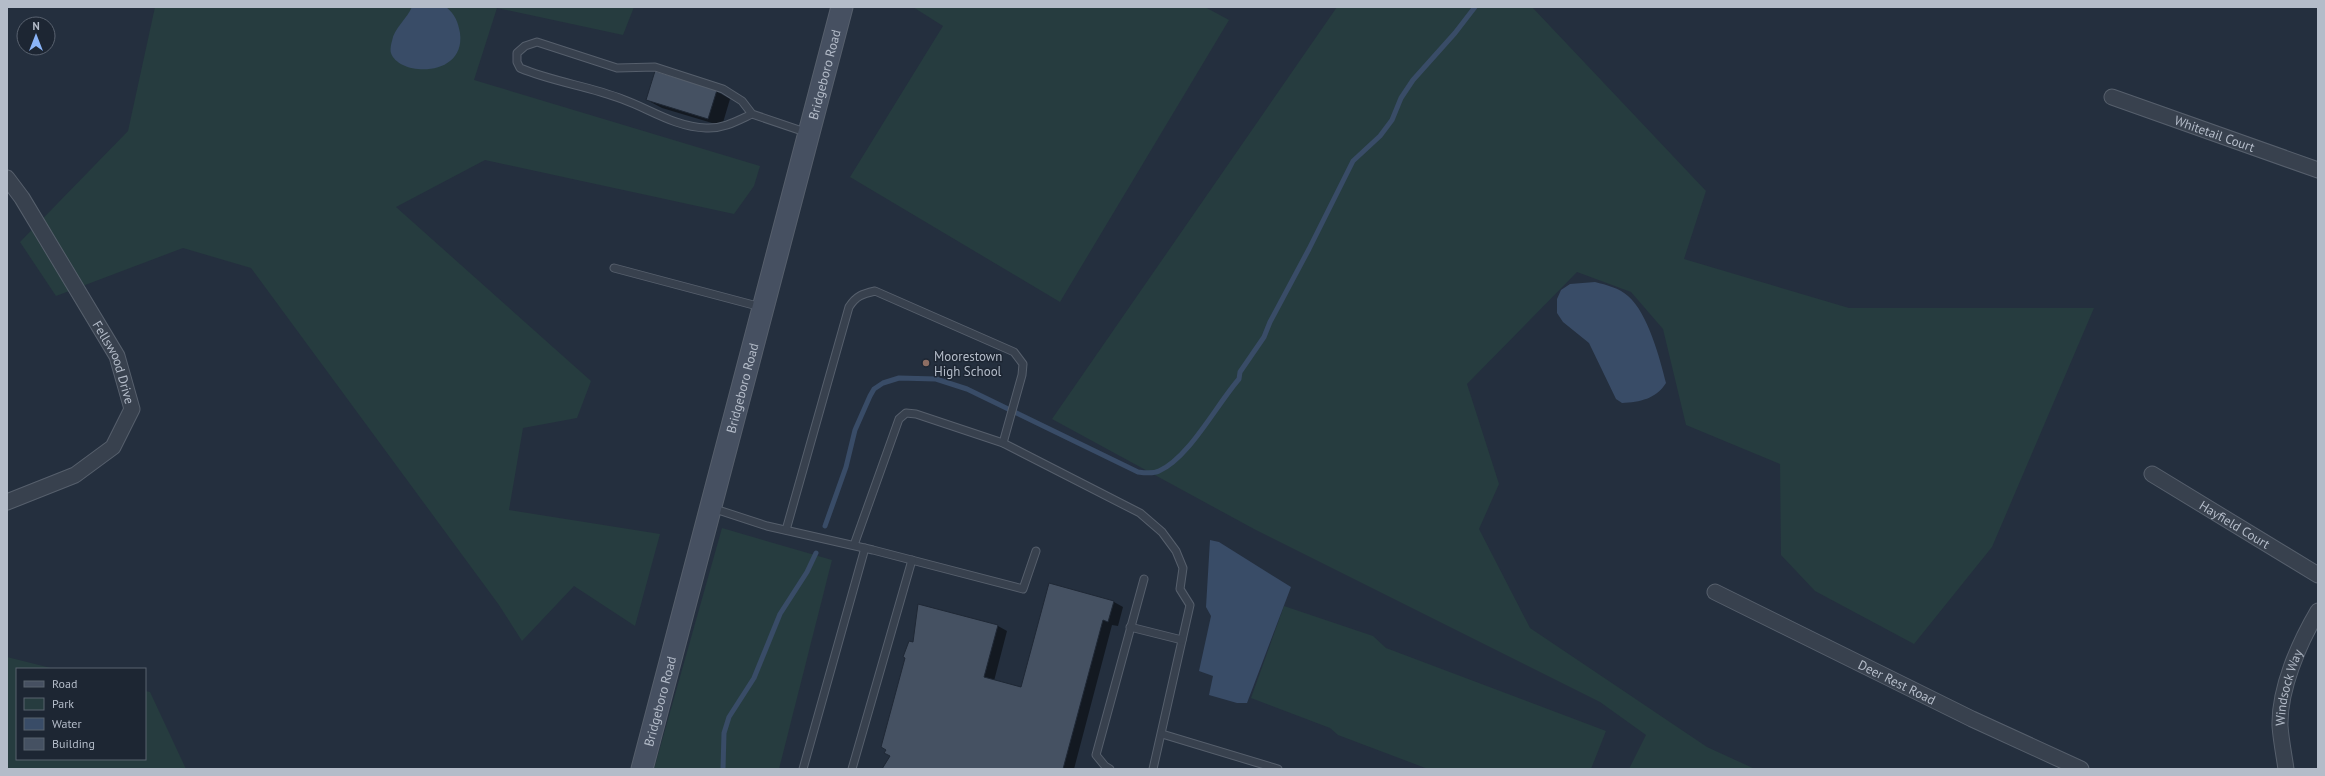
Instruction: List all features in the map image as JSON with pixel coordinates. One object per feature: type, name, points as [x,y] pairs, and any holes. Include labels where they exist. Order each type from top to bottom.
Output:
[{"type":"main road","name":"Bridgeboro Road","points":[[642,769],[842,7]]},
{"type":"street","name":"Whitetail Court","points":[[2112,97],[2318,170]]},
{"type":"street","name":"Fellswood Drive","points":[[7,178],[22,198],[116,356],[132,409],[113,447],[75,475],[7,502]]},
{"type":"street","name":"Hayfield Court","points":[[2152,474],[2318,575]]},
{"type":"street","name":"Deer Rest Road","points":[[1715,592],[1972,719],[2081,769]]},
{"type":"street","name":"Windsock Way","points":[[2286,769],[2280,726],[2287,678],[2307,630],[2318,611]]},
{"type":"lane","points":[[752,114],[721,127],[694,127],[662,117],[622,99],[520,68],[517,62],[517,54],[525,46],[537,42],[617,68],[655,67],[723,88],[742,101],[752,114],[808,133]]},
{"type":"lane","points":[[614,268],[763,308]]},
{"type":"lane","points":[[786,530],[849,307],[855,298],[863,294],[875,291],[1014,352],[1023,364],[1022,375],[1003,443]]},
{"type":"lane","points":[[854,545],[900,419],[906,413],[916,414],[1003,443],[1140,513],[1162,532],[1176,551],[1183,568],[1180,589],[1190,605],[1153,769]]},
{"type":"lane","points":[[711,508],[786,530],[854,545],[1023,589],[1036,551]]},
{"type":"lane","points":[[803,769],[865,548]]},
{"type":"lane","points":[[852,769],[912,560]]},
{"type":"lane","points":[[1110,769],[1105,766],[1096,755],[1144,579]]},
{"type":"lane","points":[[1130,627],[1182,640]]},
{"type":"lane","points":[[1162,734],[1278,769]]},
{"type":"green space","points":[[155,7],[634,7],[623,35],[497,8],[474,80],[760,166],[754,186],[734,214],[485,160],[396,207],[591,381],[577,418],[523,428],[509,510],[660,534],[635,626],[574,586],[522,641],[499,605],[251,268],[183,248],[56,296],[20,242],[128,131]]},
{"type":"green space","points":[[913,7],[1205,7],[1229,20],[1060,302],[850,177],[943,26]]},
{"type":"green space","points":[[1337,7],[1532,7],[1706,191],[1684,259],[1849,308],[2094,308],[1992,547],[1914,644],[1815,591],[1781,555],[1780,464],[1686,425],[1663,329],[1631,292],[1577,272],[1467,384],[1499,484],[1479,529],[1530,628],[1707,747],[1755,769],[1629,769],[1646,735],[1600,702],[1254,529],[1052,419]]},
{"type":"green space","points":[[722,528],[832,560],[779,769],[654,769]]},
{"type":"green space","points":[[1284,606],[1373,636],[1386,648],[1606,731],[1591,769],[1428,769],[1338,735],[1330,728],[1251,698]]},
{"type":"green space","points":[[7,657],[51,668],[16,668],[16,760],[146,760],[146,691],[150,692],[186,769],[7,769]]},
{"type":"water","points":[[412,7],[446,7],[456,18],[460,33],[459,48],[453,58],[443,65],[431,69],[418,69],[406,66],[397,61],[391,53],[393,36]]},
{"type":"water","points":[[1595,282],[1617,289],[1624,293],[1642,313],[1657,349],[1666,383],[1657,393],[1647,399],[1622,403],[1616,399],[1589,343],[1563,322],[1557,313],[1557,299],[1561,290],[1570,284]]},
{"type":"water","points":[[1210,540],[1219,542],[1291,587],[1247,703],[1237,703],[1209,695],[1213,676],[1199,671],[1211,616],[1206,607]]},
{"type":"building","points":[[655,71],[717,90],[708,119],[646,100]]},
{"type":"building","points":[[1049,583],[1114,601],[1108,622],[1103,620],[1063,769],[882,769],[890,756],[884,753],[886,750],[881,747],[905,658],[903,657],[909,641],[913,642],[918,604],[998,625],[984,677],[1021,687]]},
{"type":"waterway","points":[[825,526],[846,467],[855,430],[870,396],[874,389],[883,383],[899,378],[936,379],[967,389],[1138,472],[1154,473],[1170,464],[1192,443],[1239,379],[1240,372],[1264,337],[1270,322],[1309,249],[1353,161],[1380,136],[1392,120],[1401,98],[1413,80],[1455,33],[1475,7]]},
{"type":"waterway","points":[[723,769],[724,733],[729,717],[754,678],[780,614],[807,572],[816,553]]},
{"type":"place","name":"Moorestown High School","points":[[926,363]]}]
